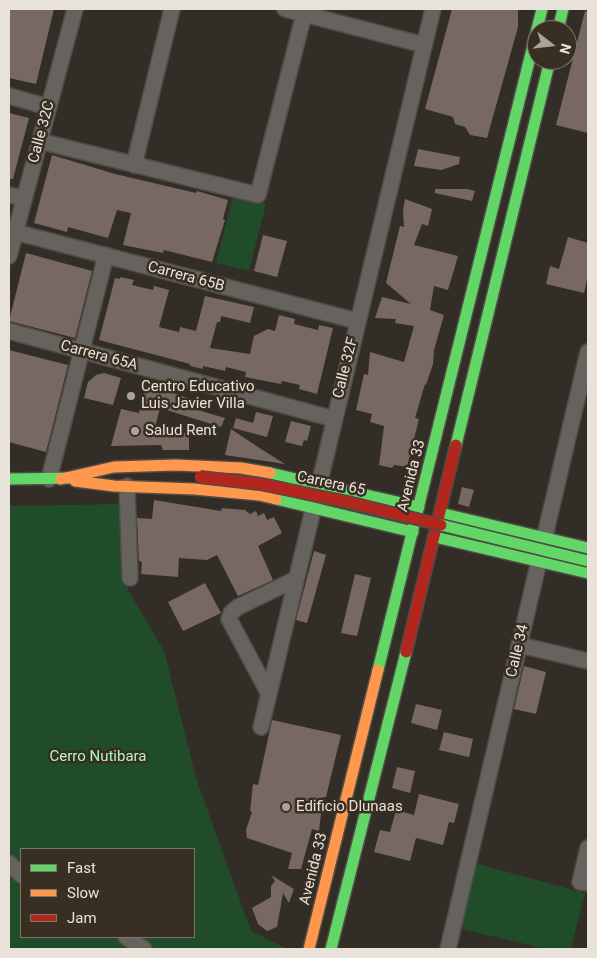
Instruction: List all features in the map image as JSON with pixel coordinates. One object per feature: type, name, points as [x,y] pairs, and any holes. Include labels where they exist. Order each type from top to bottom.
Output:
[{"type":"main road","name":"Avenida 33","points":[[309,949],[542,9]]},
{"type":"main road","points":[[331,949],[435,537],[548,70]]},
{"type":"main road","name":"Carrera 65","points":[[55,479],[114,467],[176,465],[240,468],[419,507]]},
{"type":"main road","name":"Carrera 65","points":[[9,479],[200,477],[260,484],[348,502],[588,561]]},
{"type":"main road","name":"Carrera 65","points":[[55,479],[126,486],[194,489],[259,496],[413,532]]},
{"type":"main road","points":[[440,512],[588,548]]},
{"type":"main road","points":[[435,537],[588,573]]},
{"type":"street","name":"Calle 32C","points":[[9,256],[75,9]]},
{"type":"street","points":[[134,165],[172,9]]},
{"type":"street","points":[[285,9],[304,14],[330,15],[424,45]]},
{"type":"street","name":"Calle 32F","points":[[261,727],[433,9]]},
{"type":"street","points":[[39,141],[258,195],[304,14]]},
{"type":"street","points":[[9,96],[48,108]]},
{"type":"street","points":[[9,195],[24,198]]},
{"type":"street","name":"Carrera 65B","points":[[15,232],[357,321]]},
{"type":"street","points":[[55,479],[82,351],[106,256]]},
{"type":"street","name":"Carrera 65A","points":[[9,332],[334,419]]},
{"type":"street","name":"Calle 34","points":[[448,949],[588,352]]},
{"type":"street","points":[[126,486],[130,578]]},
{"type":"street","points":[[269,694],[229,619],[231,613],[238,608],[296,579]]},
{"type":"street","points":[[520,644],[588,660]]},
{"type":"street","points":[[584,882],[588,848]]},
{"type":"street","points":[[9,863],[20,874]]},
{"type":"street","points":[[128,938],[144,949]]},
{"type":"green space","points":[[233,197],[266,204],[249,271],[216,263]]},
{"type":"green space","name":"Cerro Nutibara","points":[[122,504],[128,590],[164,651],[197,781],[251,931],[287,949],[9,949],[9,506]]},
{"type":"green space","points":[[474,863],[585,893],[571,948],[573,949],[546,949],[458,928]]},
{"type":"building","points":[[9,9],[54,9],[36,84],[9,78]]},
{"type":"building","points":[[452,9],[518,9],[518,27],[487,138],[470,135],[465,127],[455,124],[453,117],[425,109]]},
{"type":"building","points":[[585,11],[588,12],[588,133],[556,125],[570,70],[577,70],[577,42]]},
{"type":"building","points":[[9,113],[29,118],[13,179],[9,179]]},
{"type":"building","points":[[418,149],[460,157],[459,164],[441,170],[414,166]]},
{"type":"building","points":[[52,155],[115,174],[196,193],[197,191],[228,200],[223,219],[225,220],[212,262],[164,250],[163,253],[123,245],[131,213],[117,210],[108,238],[68,227],[67,232],[34,223]]},
{"type":"building","points":[[435,189],[467,189],[475,191],[472,201],[435,193]]},
{"type":"building","points":[[405,199],[432,209],[428,226],[422,224],[414,245],[458,256],[448,290],[434,286],[430,310],[444,315],[434,350],[433,364],[415,418],[419,419],[407,467],[394,465],[392,468],[379,465],[384,426],[370,422],[372,414],[356,410],[364,374],[368,375],[370,352],[404,362],[414,326],[395,323],[396,319],[375,318],[382,297],[411,304],[386,283],[400,226],[404,227],[403,210]]},
{"type":"building","points":[[263,235],[287,241],[277,277],[254,271]]},
{"type":"building","points":[[568,237],[588,243],[588,275],[584,293],[546,284],[550,266],[559,269]]},
{"type":"building","points":[[26,253],[92,271],[75,338],[9,321]]},
{"type":"building","points":[[120,277],[134,280],[132,285],[153,290],[154,286],[169,290],[159,327],[179,332],[180,327],[196,331],[205,296],[254,307],[250,323],[221,316],[220,322],[217,322],[210,348],[250,354],[254,336],[268,329],[275,331],[279,315],[295,319],[294,324],[318,330],[319,325],[333,328],[317,394],[299,389],[300,385],[282,381],[281,384],[245,377],[246,372],[226,367],[225,371],[203,366],[203,369],[99,340],[115,278],[120,279]]},
{"type":"building","points":[[9,350],[68,365],[46,452],[9,442]]},
{"type":"building","points":[[104,373],[121,378],[113,405],[84,398],[88,382],[96,375]]},
{"type":"building","points":[[147,384],[200,402],[198,410],[225,418],[221,427],[160,408],[155,427],[189,434],[189,450],[163,450],[161,445],[111,446],[121,409],[139,413]]},
{"type":"building","points":[[256,412],[273,416],[267,437],[233,428],[236,418],[253,423]]},
{"type":"building","points":[[291,421],[311,426],[307,441],[304,440],[302,446],[285,442]]},
{"type":"building","points":[[231,429],[261,449],[285,464],[225,455]]},
{"type":"building","points":[[462,487],[474,490],[469,507],[458,504]]},
{"type":"building","points":[[154,500],[221,511],[222,508],[245,510],[250,514],[256,511],[258,516],[264,513],[267,520],[274,517],[282,533],[258,546],[273,580],[238,596],[217,555],[207,560],[179,558],[178,577],[141,574],[142,562],[139,561],[137,518],[152,519]]},
{"type":"building","points":[[314,551],[326,555],[307,623],[296,620]]},
{"type":"building","points":[[355,574],[371,578],[357,636],[341,633]]},
{"type":"building","points":[[205,583],[221,613],[183,631],[168,602]]},
{"type":"building","points":[[524,666],[546,672],[536,714],[514,709]]},
{"type":"building","points":[[416,704],[442,710],[437,730],[411,723]]},
{"type":"building","points":[[272,720],[341,735],[326,797],[323,797],[319,831],[312,829],[301,869],[288,869],[292,853],[247,838],[246,830],[252,812],[250,811],[253,784],[258,785]]},
{"type":"building","points":[[444,732],[473,739],[469,757],[439,750]]},
{"type":"building","points":[[397,767],[415,771],[410,793],[392,788]]},
{"type":"building","points":[[419,794],[459,804],[454,823],[449,822],[443,845],[416,838],[410,861],[374,852],[380,830],[390,832],[396,810],[414,815]]},
{"type":"building","points":[[271,875],[294,889],[289,903],[283,893],[277,927],[267,931],[258,924],[252,908],[271,897],[271,886],[275,881]]},
{"type":"traffic: fast","points":[[378,670],[542,9]]},
{"type":"traffic: fast","points":[[560,20],[563,9]]},
{"type":"traffic: fast","points":[[456,445],[548,70]]},
{"type":"traffic: fast","points":[[270,473],[419,507]]},
{"type":"traffic: fast","points":[[9,479],[73,478]]},
{"type":"traffic: fast","points":[[276,499],[413,532]]},
{"type":"traffic: fast","points":[[440,513],[588,548]]},
{"type":"traffic: fast","points":[[441,525],[588,561]]},
{"type":"traffic: fast","points":[[435,537],[588,573]]},
{"type":"traffic: fast","points":[[331,949],[406,652]]},
{"type":"traffic: slow","points":[[61,479],[114,467],[176,465],[241,468],[270,473]]},
{"type":"traffic: slow","points":[[75,481],[114,486],[194,489],[259,495],[276,499]]},
{"type":"traffic: slow","points":[[309,949],[378,670]]},
{"type":"traffic: jam","points":[[406,652],[456,445]]},
{"type":"traffic: jam","points":[[200,477],[260,484],[348,502],[441,525]]},
{"type":"place","name":"Centro Educativo Luis Javier Villa","points":[[131,396]]},
{"type":"place","name":"Salud Rent","points":[[135,431]]},
{"type":"place","name":"Edificio Dlunaas","points":[[286,807]]}]
